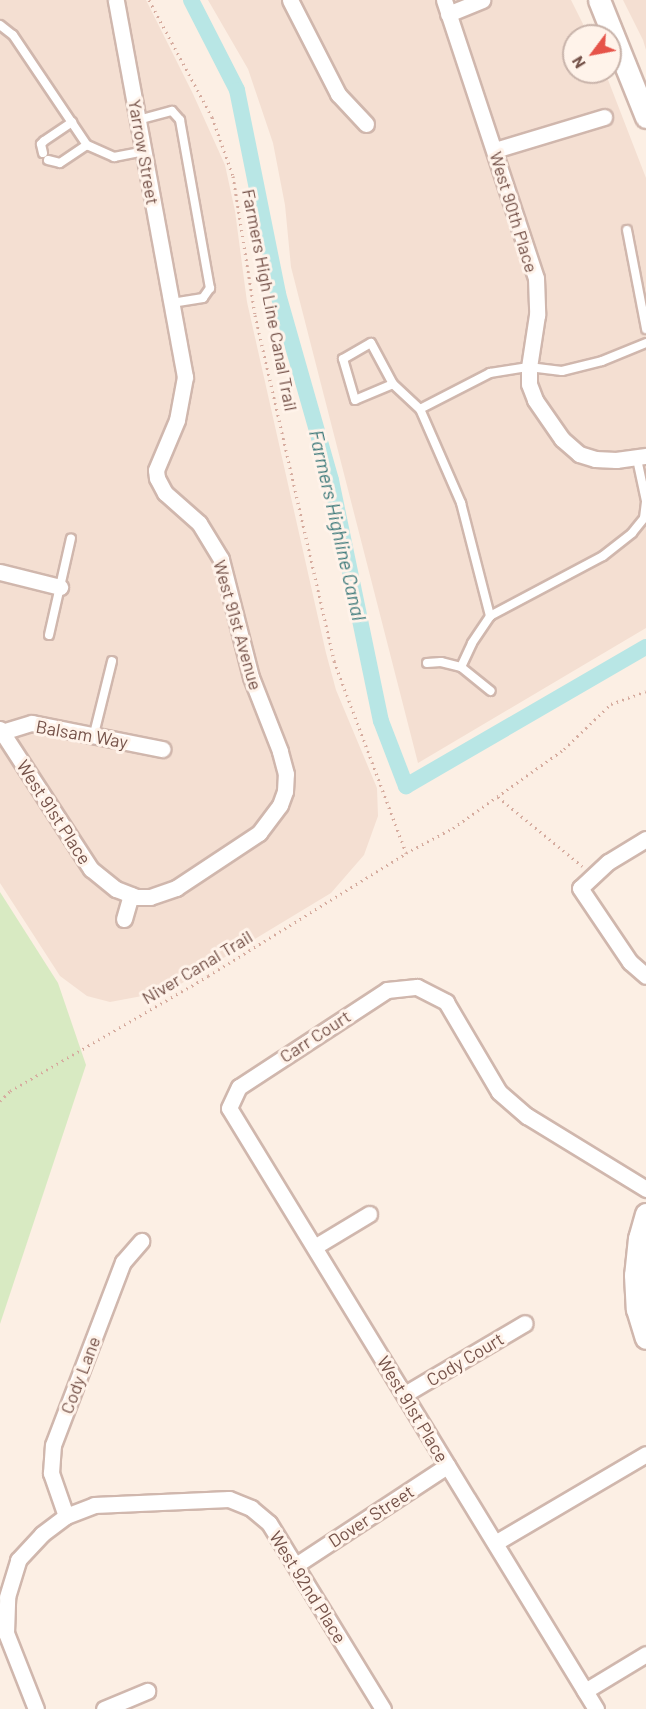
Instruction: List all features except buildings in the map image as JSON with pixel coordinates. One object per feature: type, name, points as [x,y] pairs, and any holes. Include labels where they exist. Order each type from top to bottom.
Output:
[{"type":"street","name":"Yarrow Street","points":[[116,0],[173,303]]},
{"type":"street","points":[[290,0],[338,94],[366,124]]},
{"type":"street","points":[[446,7],[482,0]]},
{"type":"street","points":[[605,3],[646,117]]},
{"type":"street","name":"West 90th Place","points":[[446,7],[536,278],[537,315],[529,367],[530,384],[535,400],[562,439],[579,454],[596,459],[642,458]]},
{"type":"street","points":[[495,150],[604,117]]},
{"type":"street","name":"West 91st Avenue","points":[[131,895],[150,897],[176,888],[225,858],[259,833],[280,806],[285,791],[283,762],[251,677],[221,559],[199,523],[165,493],[157,478],[156,470],[177,420],[183,397],[183,361],[173,303]]},
{"type":"street","points":[[0,572],[60,586]]},
{"type":"street","name":"Balsam Way","points":[[1,730],[32,723],[162,749]]},
{"type":"street","name":"West 91st Place","points":[[1,730],[79,854],[91,869],[116,889],[131,895]]},
{"type":"street","points":[[646,839],[593,874],[580,888],[630,962],[646,976]]},
{"type":"street","points":[[123,919],[131,895]]},
{"type":"street","name":"Carr Court","points":[[229,1108],[238,1087],[387,990],[417,987],[446,1002],[499,1092],[527,1116],[646,1188]]},
{"type":"street","name":"West 91st Place","points":[[229,1108],[316,1246],[447,1467],[596,1709]]},
{"type":"street","points":[[316,1246],[369,1214]]},
{"type":"street","points":[[646,1214],[639,1238],[635,1275],[637,1310],[646,1338]]},
{"type":"street","name":"Cody Lane","points":[[66,1516],[51,1473],[53,1445],[123,1262],[141,1241]]},
{"type":"street","name":"Cody Court","points":[[405,1394],[525,1323]]},
{"type":"street","points":[[495,1543],[646,1454]]},
{"type":"street","name":"Dover Street","points":[[296,1565],[447,1467]]},
{"type":"street","name":"West 92nd Place","points":[[36,1709],[6,1632],[7,1597],[18,1560],[42,1534],[66,1516],[94,1505],[229,1499],[251,1508],[269,1523],[383,1709]]},
{"type":"street","points":[[585,1690],[646,1654]]},
{"type":"street","points":[[104,1709],[147,1691]]},
{"type":"lane","points":[[0,26],[13,35],[87,145],[114,157],[144,151]]},
{"type":"lane","points":[[138,120],[172,111],[180,120],[210,288],[203,298],[173,303]]},
{"type":"lane","points":[[72,122],[41,144],[45,156],[55,164],[60,163],[87,145]]},
{"type":"lane","points":[[627,230],[646,329]]},
{"type":"lane","points":[[393,384],[355,400],[343,359],[371,343],[393,384],[420,409],[461,503],[490,616]]},
{"type":"lane","points":[[420,409],[490,373],[529,367],[562,371],[602,361],[646,343]]},
{"type":"lane","points":[[461,667],[490,616],[603,556],[632,533],[644,518],[646,501],[642,458]]},
{"type":"lane","points":[[49,634],[71,538]]},
{"type":"lane","points":[[94,734],[112,661]]},
{"type":"lane","points":[[428,663],[441,662],[461,667],[491,691]]},
{"type":"path","name":"Farmers High Line Canal Trail","points":[[149,0],[212,117],[233,176],[255,315],[334,662],[406,853]]},
{"type":"path","points":[[406,853],[453,828],[498,797],[564,749],[611,704],[646,691]]},
{"type":"path","points":[[498,797],[593,874]]},
{"type":"path","name":"Niver Canal Trail","points":[[0,1101],[10,1091],[208,976],[406,853]]},
{"type":"shaded area","points":[[0,0],[146,0],[193,94],[225,165],[235,211],[247,302],[326,653],[336,690],[377,788],[378,816],[364,855],[331,893],[169,991],[110,1002],[87,996],[60,976],[0,883]]},
{"type":"shaded area","points":[[208,0],[571,0],[583,24],[562,24],[562,84],[610,84],[646,178],[646,628],[418,763],[291,267],[285,205],[273,143],[248,69]]},
{"type":"shaded area","points":[[623,0],[646,0],[646,50],[643,40]]},
{"type":"green space","points":[[0,892],[58,983],[86,1065],[0,1324]]},
{"type":"waterway","name":"Farmers Highline Canal","points":[[191,0],[237,90],[278,294],[331,480],[381,721],[406,786],[646,647]]}]
